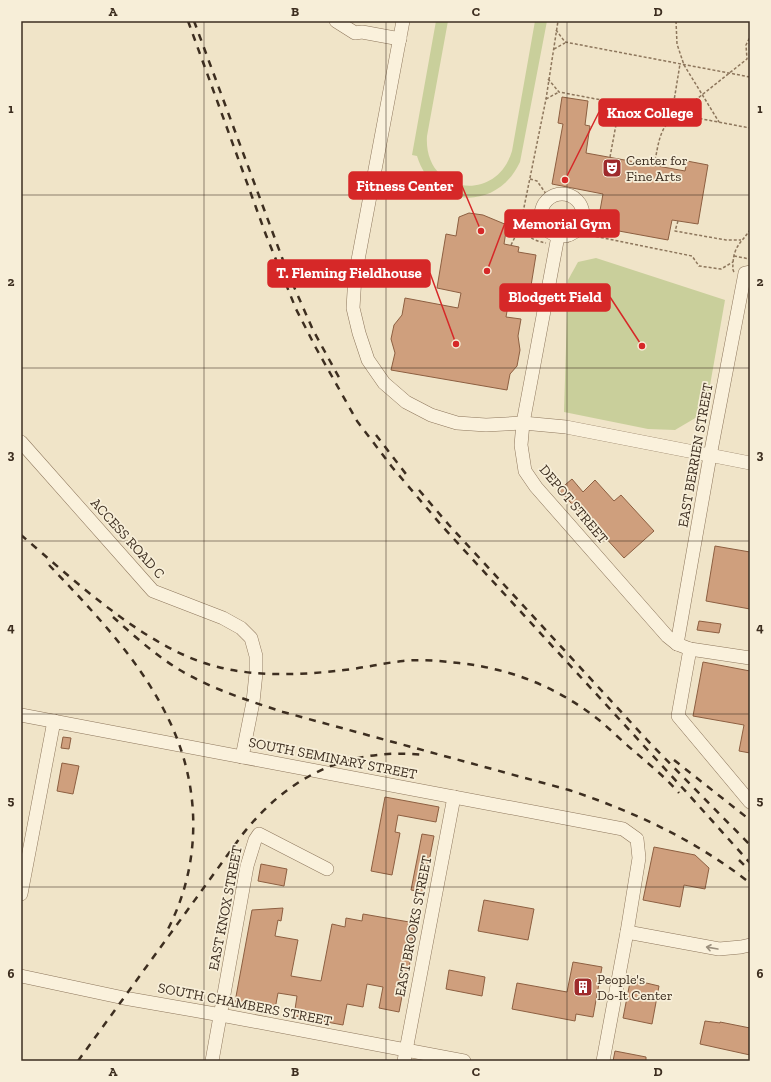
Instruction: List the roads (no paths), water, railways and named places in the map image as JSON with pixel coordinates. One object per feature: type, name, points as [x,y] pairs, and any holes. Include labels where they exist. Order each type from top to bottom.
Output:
[{"type":"street","points":[[336,21],[355,33],[362,32],[400,39]]},
{"type":"street","points":[[403,21],[355,276],[354,308],[359,333],[368,360],[384,383],[406,402],[431,415],[457,423],[486,425],[523,422],[566,427],[750,463]]},
{"type":"street","points":[[559,193],[573,197],[579,202],[582,208],[583,216],[582,223],[578,229],[572,234],[557,241],[542,225],[540,211],[542,205],[549,198],[559,193]]},
{"type":"street","name":"DEPOT STREET","points":[[557,241],[523,422],[521,445],[525,471],[536,488],[667,636],[677,644]]},
{"type":"street","name":"EAST BERRIEN STREET","points":[[677,644],[710,456],[743,286],[748,272]]},
{"type":"street","name":"ACCESS ROAD C","points":[[21,442],[153,591],[223,618],[241,628],[252,638],[256,656],[256,673],[253,702],[242,757]]},
{"type":"street","points":[[677,644],[690,649],[750,658]]},
{"type":"street","points":[[690,649],[678,716],[750,802]]},
{"type":"street","name":"SOUTH SEMINARY STREET","points":[[21,715],[623,829],[637,838],[639,858],[627,932]]},
{"type":"street","points":[[21,894],[54,721]]},
{"type":"street","points":[[730,778],[750,786]]},
{"type":"street","name":"EAST BROOKS STREET","points":[[405,1056],[454,797]]},
{"type":"street","name":"EAST KNOX STREET","points":[[212,1061],[247,866],[255,840],[259,834],[328,869]]},
{"type":"street","points":[[603,1061],[627,932],[719,949],[750,945]]},
{"type":"street","name":"SOUTH CHAMBERS STREET","points":[[21,976],[124,998],[221,1015],[405,1056],[464,1061]]},
{"type":"railway","points":[[188,21],[266,235],[296,309],[357,421],[392,467],[442,526],[750,863]]},
{"type":"railway","points":[[194,21],[287,271],[313,330],[342,383]]},
{"type":"railway","points":[[376,435],[409,478]]},
{"type":"railway","points":[[419,490],[449,525],[648,741],[750,845]]},
{"type":"railway","points":[[21,535],[65,573],[139,630],[165,646],[192,658],[218,667],[265,674],[328,672],[417,660],[479,666],[516,675],[550,689],[583,708],[599,720],[669,782],[679,793]]},
{"type":"railway","points":[[49,565],[98,617],[128,654],[155,693],[178,740],[186,767],[191,794],[193,822],[192,849],[187,876],[179,903],[168,929]]},
{"type":"railway","points":[[113,617],[167,662],[214,687],[283,712],[569,790],[641,818],[686,840],[708,853],[750,883]]},
{"type":"railway","points":[[78,1061],[242,835],[260,814],[279,796],[322,770],[345,761],[370,756],[396,754],[424,755]]},
{"type":"railway","points":[[674,760],[750,820]]},
{"type":"railway","points":[[739,860],[750,871]]},
{"type":"place","name":"Center for Fine Arts","points":[[612,168]]},
{"type":"place","name":"Knox College","points":[[565,180]]},
{"type":"place","name":"Fitness Center","points":[[481,231]]},
{"type":"place","name":"Memorial Gym","points":[[487,271]]},
{"type":"place","name":"T. Fleming Fieldhouse","points":[[456,344]]},
{"type":"place","name":"Blodgett Field","points":[[642,346]]},
{"type":"place","name":"People's Do-It Center","points":[[583,987]]}]
